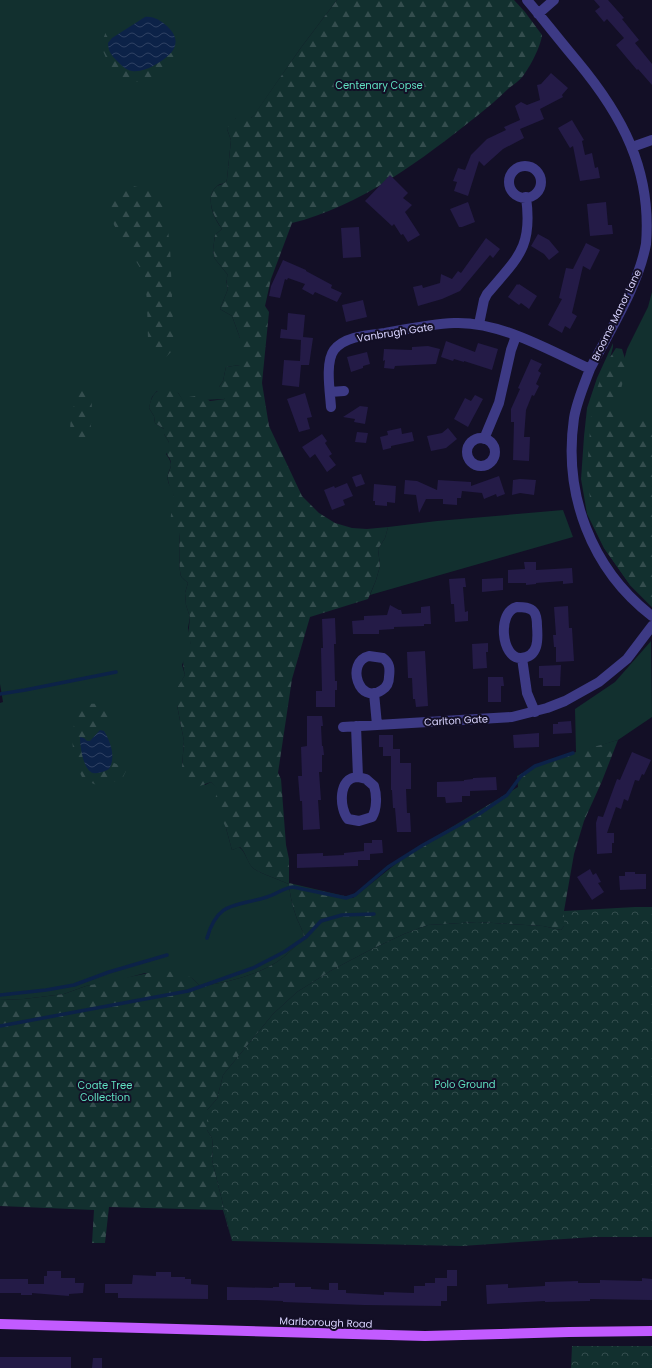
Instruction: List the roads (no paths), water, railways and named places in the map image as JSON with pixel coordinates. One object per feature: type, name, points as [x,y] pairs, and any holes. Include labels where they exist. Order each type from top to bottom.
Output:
[{"type":"main road","name":"Marlborough Road","points":[[0,1324],[425,1336],[652,1331]]},
{"type":"street","name":"Broome Manor Lane","points":[[527,0],[607,99],[626,128],[642,163],[648,196],[649,227],[646,245],[634,282],[590,369],[575,417],[572,439],[572,460],[577,503],[585,528],[607,570],[640,607],[652,616]]},
{"type":"street","points":[[538,14],[554,0]]},
{"type":"street","points":[[635,146],[652,140]]},
{"type":"street","points":[[479,324],[484,300],[487,294],[517,258],[524,243],[527,234],[528,219],[526,197]]},
{"type":"street","name":"Vanbrugh Gate","points":[[331,407],[330,374],[331,357],[334,351],[346,341],[354,338],[382,333],[453,323],[479,324],[496,328],[516,336],[590,369]]},
{"type":"street","points":[[484,439],[500,403],[511,350],[516,336]]},
{"type":"street","points":[[330,392],[344,392]]},
{"type":"street","points":[[517,607],[529,608],[534,612],[537,618],[537,647],[530,654],[522,658],[516,657],[511,653],[505,644],[504,626],[506,617],[510,610],[517,607]]},
{"type":"street","name":"Carlton Gate","points":[[343,727],[512,717],[535,712],[565,701],[599,682],[627,658],[652,626]]},
{"type":"street","points":[[522,658],[527,693],[535,712]]},
{"type":"street","points":[[374,693],[377,725]]},
{"type":"street","points":[[356,726],[358,777]]},
{"type":"street","points":[[358,777],[366,779],[374,786],[376,800],[376,810],[372,817],[359,821],[351,820],[346,816],[344,811],[342,789],[344,784],[352,778],[358,777]]},
{"type":"water","points":[[145,17],[154,18],[167,26],[173,33],[175,39],[174,49],[165,58],[151,67],[135,71],[126,69],[113,57],[108,43],[112,38]]},
{"type":"water","points":[[100,730],[104,731],[109,740],[112,750],[112,760],[109,769],[100,773],[93,773],[84,763],[81,752],[80,737],[90,741]]},
{"type":"waterway","points":[[0,694],[116,672]]},
{"type":"waterway","points":[[207,938],[211,926],[223,911],[237,904],[267,897],[289,888],[293,887],[346,898],[355,895],[388,867],[423,845],[479,814],[507,795],[521,776],[535,766],[573,753]]},
{"type":"waterway","points":[[0,1026],[188,991],[253,968],[284,952],[306,937],[321,921],[342,915],[374,914]]},
{"type":"waterway","points":[[0,995],[46,990],[74,985],[109,972],[167,955]]},
{"type":"park label","name":"Centenary Copse","points":[[379,85]]},
{"type":"park label","name":"Polo Ground","points":[[465,1084]]},
{"type":"park label","name":"Coate Tree Collection","points":[[105,1090]]}]
